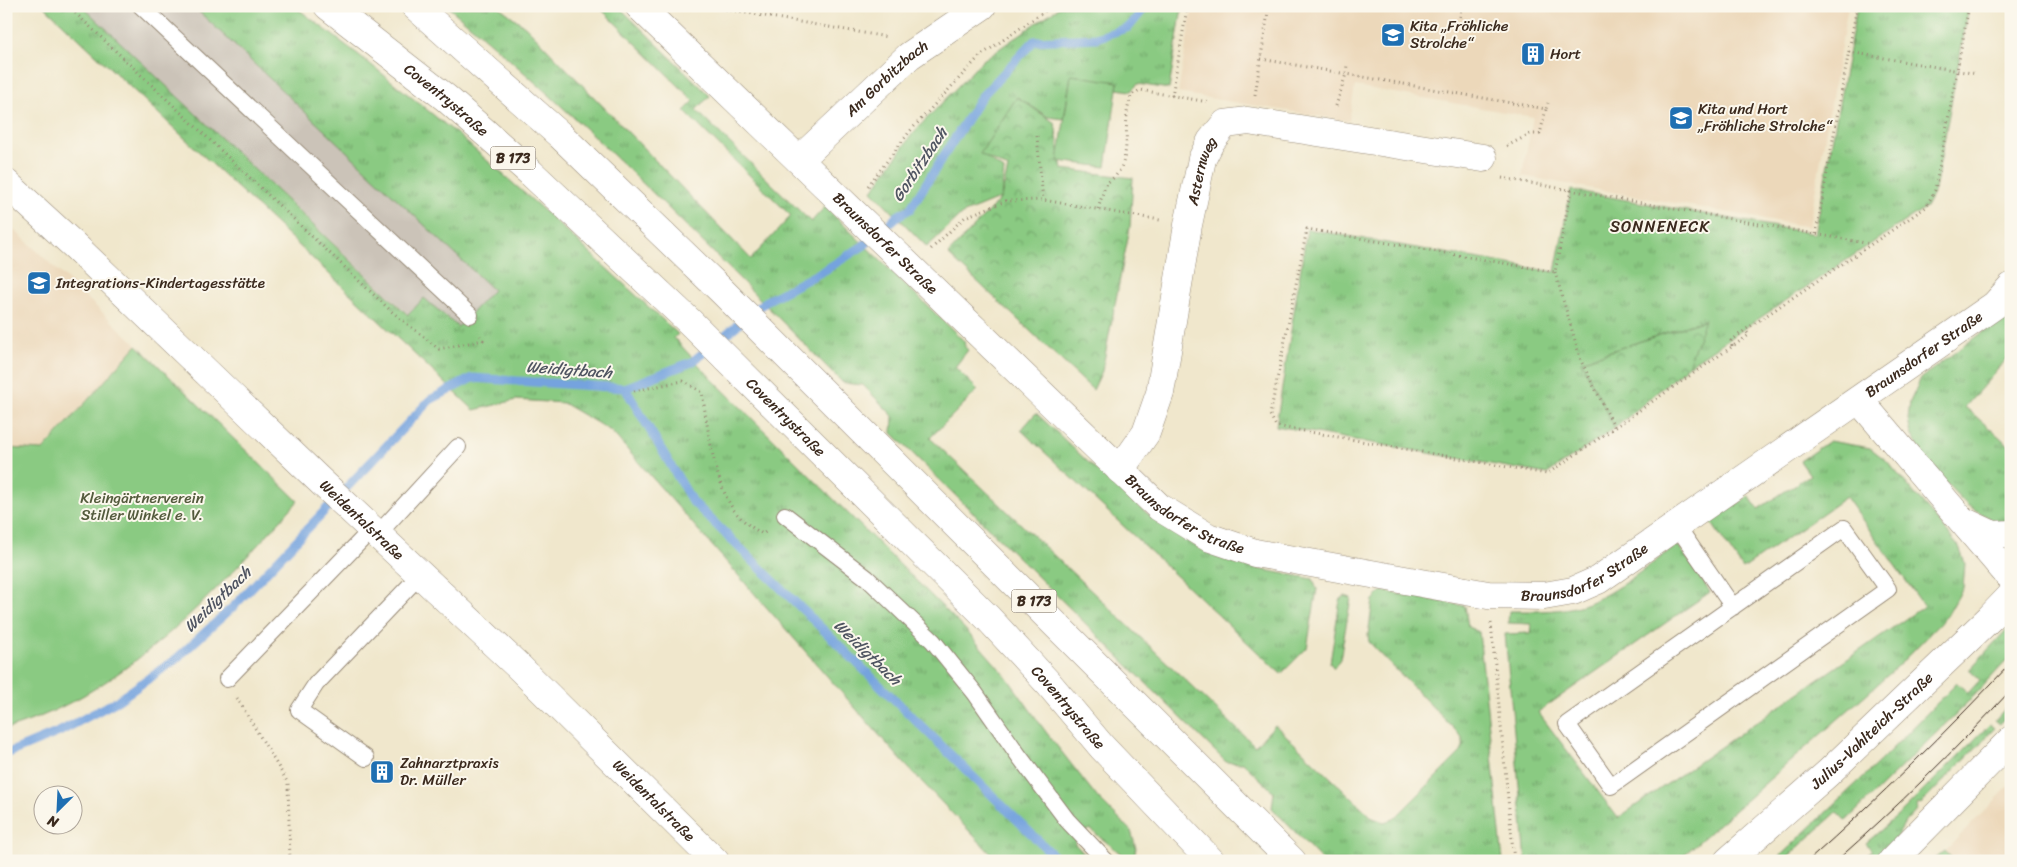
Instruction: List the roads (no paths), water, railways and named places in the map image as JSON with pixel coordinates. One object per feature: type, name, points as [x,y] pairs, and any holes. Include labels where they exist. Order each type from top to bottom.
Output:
[{"type":"street","name":"Coventrystraße","points":[[328,6],[446,98],[530,172],[689,321],[988,618],[1049,684],[1102,747],[1203,860]]},
{"type":"street","name":"B 173","points":[[414,6],[560,135],[775,342],[1292,861]]},
{"type":"street","name":"Braunsdorfer Straße","points":[[639,6],[1158,507],[1208,537],[1247,551],[1488,595],[1544,596],[1573,591],[1598,580],[1677,526],[1995,304],[2011,287]]},
{"type":"street","name":"Am Gorbitzbach","points":[[799,160],[909,56],[982,6]]},
{"type":"street","name":"Asternweg","points":[[1120,470],[1146,433],[1160,393],[1188,225],[1202,159],[1211,140],[1225,124],[1248,121],[1483,158]]},
{"type":"street","name":"Weidentalstraße","points":[[6,182],[76,246],[316,477],[526,674],[715,861]]},
{"type":"street","name":"Braunsdorfer Straße","points":[[1858,400],[2011,578]]},
{"type":"street","points":[[1962,521],[1993,535],[2011,534]]},
{"type":"street","name":"Julius-Vahlteich-Straße","points":[[1728,861],[1828,773],[2011,596]]},
{"type":"street","points":[[1892,861],[2011,740]]},
{"type":"lane","points":[[141,6],[470,315]]},
{"type":"lane","points":[[227,679],[369,527],[458,447]]},
{"type":"lane","points":[[785,515],[867,578],[933,641],[975,693],[1018,756],[1067,820],[1106,861]]},
{"type":"lane","points":[[1677,526],[1733,607]]},
{"type":"lane","points":[[1844,528],[1888,589],[1611,786],[1568,724],[1733,607],[1844,528]]},
{"type":"lane","points":[[366,758],[299,710],[316,684],[420,575]]},
{"type":"waterway","name":"Gorbitzbach","points":[[625,388],[692,362],[768,300],[825,270],[863,246],[899,215],[910,209],[981,97],[1034,41],[1096,38],[1129,27],[1146,6]]},
{"type":"waterway","name":"Weidigtbach","points":[[6,754],[59,732],[117,701],[176,659],[234,606],[430,400],[472,378],[625,388],[692,501],[1059,861]]},
{"type":"tram line","points":[[1808,861],[1912,764],[2011,663]]},
{"type":"tram line","points":[[1836,861],[1925,778],[2011,690]]},
{"type":"place","name":"Kita „Fröhliche Strolche“","points":[[1393,35]]},
{"type":"place","name":"Hort","points":[[1533,54]]},
{"type":"place","name":"Kita und Hort „Fröhliche Strolche“","points":[[1681,118]]},
{"type":"place","name":"Integrations-Kindertagesstätte","points":[[39,283]]},
{"type":"place","name":"Zahnarztpraxis Dr. Müller","points":[[382,772]]},
{"type":"district","name":"SONNENECK","points":[[1660,226]]},
{"type":"park label","name":"Kleingärtnerverein Stiller Winkel e. V.","points":[[142,506]]}]
